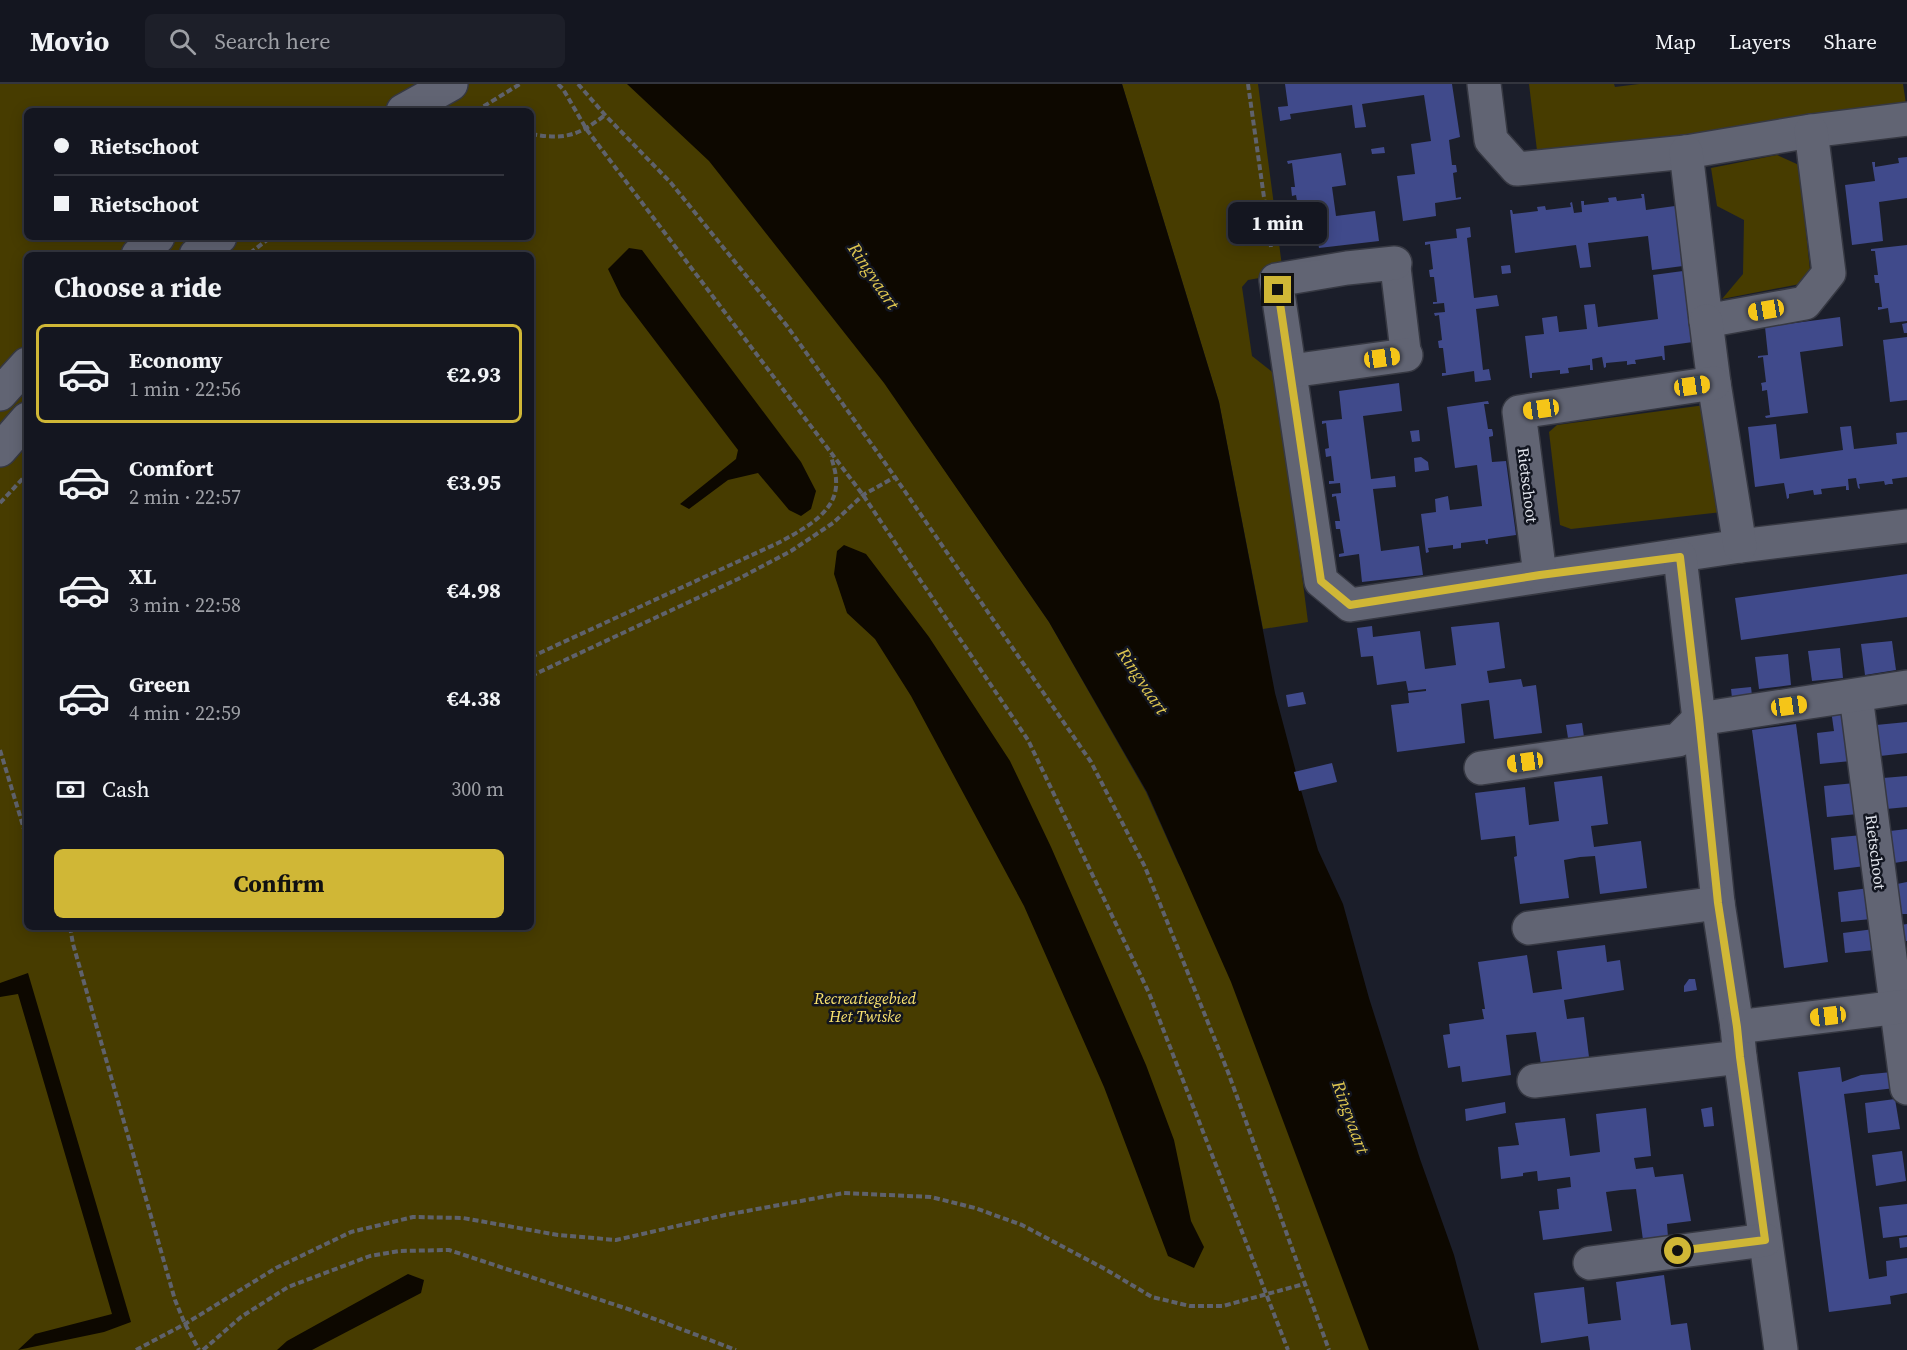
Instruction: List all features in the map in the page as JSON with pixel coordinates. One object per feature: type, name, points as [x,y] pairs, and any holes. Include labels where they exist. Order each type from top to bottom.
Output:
[{"type":"street","points":[[408,108],[451,84]]},
{"type":"street","points":[[1484,84],[1491,140],[1517,169],[1686,152],[1907,118]]},
{"type":"street","points":[[1706,321],[1805,303],[1829,273],[1811,131]]},
{"type":"street","points":[[1686,152],[1714,383],[1740,546]]},
{"type":"street","points":[[141,252],[155,240]]},
{"type":"street","points":[[200,252],[216,240]]},
{"type":"street","points":[[1291,371],[1406,355],[1395,263],[1347,268],[1276,280],[1321,581],[1350,605],[1540,575],[1680,557],[1740,546],[1907,526]]},
{"type":"street","points":[[0,394],[24,367]]},
{"type":"street","name":"Rietschoot","points":[[1540,575],[1519,412],[1714,383]]},
{"type":"street","points":[[0,450],[24,422]]},
{"type":"street","points":[[1680,557],[1718,903],[1781,1350]]},
{"type":"street","points":[[1481,768],[1678,741],[1699,718],[1907,687]]},
{"type":"street","name":"Rietschoot","points":[[1856,696],[1901,1007],[1907,1088]]},
{"type":"street","points":[[1529,928],[1718,903]]},
{"type":"street","points":[[1534,1081],[1739,1042],[1901,1007]]},
{"type":"street","points":[[1590,1263],[1765,1240]]},
{"type":"path","points":[[481,108],[520,84]]},
{"type":"path","points":[[558,84],[587,130],[863,495],[1028,740],[1149,993],[1287,1350]]},
{"type":"path","points":[[578,84],[604,115],[671,183],[787,326],[895,477],[1091,762],[1145,867],[1228,1072],[1329,1350]]},
{"type":"path","points":[[1248,84],[1276,280]]},
{"type":"path","points":[[534,135],[554,138],[572,136],[587,130],[604,115]]},
{"type":"path","points":[[251,252],[267,240]]},
{"type":"path","points":[[534,656],[778,543],[806,527],[830,506],[835,494],[837,481],[831,452]]},
{"type":"path","points":[[0,503],[24,477]]},
{"type":"path","points":[[534,675],[738,579],[791,551],[833,523],[863,495],[895,477]]},
{"type":"path","points":[[0,750],[24,829]]},
{"type":"path","points":[[71,930],[175,1300],[184,1324],[201,1350],[241,1317],[288,1287],[370,1256],[399,1251],[448,1250],[631,1310],[736,1350]]},
{"type":"path","points":[[136,1350],[184,1324],[276,1268],[351,1232],[413,1217],[463,1218],[558,1236],[616,1240],[724,1215],[844,1193],[932,1197],[975,1208],[1022,1225],[1152,1297],[1190,1306],[1223,1306],[1304,1284]]},
{"type":"green space","name":"Recreatiegebied Het Twiske","points":[[0,84],[659,84],[808,243],[937,459],[1049,622],[1146,792],[1178,863],[1275,1026],[1401,1350],[0,1350]]},
{"type":"green space","points":[[1122,84],[1258,84],[1282,266],[1281,274],[1248,280],[1242,287],[1252,356],[1276,375],[1308,622],[1263,629],[1219,402]]},
{"type":"green space","points":[[1529,84],[1614,84],[1615,87],[1639,84],[1903,84],[1906,104],[1538,159]]},
{"type":"green space","points":[[1777,155],[1799,165],[1810,270],[1800,284],[1722,299],[1743,274],[1744,220],[1717,206],[1711,168]]},
{"type":"green space","points":[[1705,405],[1722,512],[1571,529],[1560,525],[1549,432],[1557,425]]},
{"type":"water","name":"Ringvaart","points":[[627,84],[1122,84],[1219,402],[1275,693],[1297,776],[1318,850],[1343,904],[1369,998],[1420,1159],[1454,1255],[1479,1350],[1369,1350],[1231,982],[1147,792],[1049,622],[884,383],[709,161]]},
{"type":"water","points":[[629,248],[642,250],[801,462],[816,491],[811,509],[801,516],[789,510],[758,473],[728,480],[689,509],[680,504],[736,459],[738,450],[621,296],[608,269]]},
{"type":"water","points":[[844,545],[866,554],[929,637],[1010,761],[1051,847],[1146,1065],[1174,1140],[1191,1221],[1204,1247],[1194,1268],[1168,1256],[1104,1087],[1024,906],[911,696],[875,639],[847,613],[834,574],[837,551]]},
{"type":"water","points":[[28,973],[131,1322],[104,1332],[18,1350],[35,1334],[112,1314],[18,994],[0,997],[0,983]]},
{"type":"water","points":[[408,1274],[424,1280],[421,1293],[312,1350],[277,1350],[287,1341]]},
{"type":"building","points":[[1285,84],[1452,84],[1460,137],[1449,140],[1452,165],[1456,165],[1457,172],[1453,173],[1456,198],[1461,197],[1461,199],[1435,203],[1436,216],[1403,221],[1397,176],[1415,174],[1411,144],[1431,141],[1424,95],[1362,104],[1366,127],[1355,128],[1352,105],[1290,114],[1291,119],[1280,121],[1278,107],[1288,106]]},
{"type":"building","points":[[1384,147],[1385,153],[1372,154],[1371,149]]},
{"type":"building","points":[[1341,153],[1346,185],[1332,187],[1336,216],[1375,211],[1379,241],[1319,248],[1314,219],[1295,222],[1295,219],[1300,219],[1296,195],[1292,196],[1291,187],[1295,187],[1292,163],[1288,164],[1287,161]]},
{"type":"building","points":[[1907,157],[1907,198],[1879,202],[1883,241],[1852,245],[1845,185],[1875,181],[1872,162],[1875,162],[1875,167],[1899,163],[1898,158]]},
{"type":"building","points":[[1641,194],[1644,194],[1646,210],[1675,206],[1683,266],[1652,270],[1648,236],[1588,243],[1591,267],[1580,268],[1576,245],[1515,253],[1510,210],[1513,214],[1538,211],[1537,207],[1545,206],[1546,210],[1571,207],[1572,202],[1574,213],[1582,212],[1581,201],[1584,201],[1584,205],[1609,202],[1608,198],[1616,197],[1617,201],[1642,198]]},
{"type":"building","points":[[1470,227],[1471,237],[1467,238],[1474,298],[1497,295],[1499,306],[1476,309],[1483,370],[1489,369],[1491,380],[1475,382],[1474,371],[1442,376],[1442,373],[1446,373],[1443,348],[1439,348],[1438,341],[1442,340],[1439,315],[1435,316],[1434,313],[1445,312],[1444,303],[1433,304],[1437,302],[1434,277],[1430,277],[1429,270],[1433,269],[1430,244],[1425,245],[1425,242],[1457,238],[1456,229]]},
{"type":"building","points":[[1907,245],[1907,321],[1890,323],[1888,308],[1878,310],[1878,307],[1882,307],[1879,283],[1875,283],[1874,275],[1878,275],[1875,251],[1871,249]]},
{"type":"building","points":[[1510,265],[1511,273],[1502,274],[1501,266]]},
{"type":"building","points":[[1683,271],[1693,342],[1664,346],[1665,360],[1662,356],[1635,360],[1636,364],[1627,365],[1627,361],[1606,363],[1604,368],[1602,357],[1592,359],[1593,370],[1590,370],[1590,365],[1568,368],[1569,373],[1560,374],[1560,370],[1532,373],[1532,378],[1530,378],[1525,336],[1544,334],[1542,318],[1557,316],[1559,332],[1587,329],[1584,305],[1595,304],[1598,327],[1658,319],[1653,275]]},
{"type":"building","points":[[1840,317],[1843,346],[1800,352],[1808,413],[1766,418],[1765,416],[1770,415],[1767,390],[1762,391],[1761,383],[1766,382],[1763,357],[1758,358],[1758,356],[1768,355],[1765,327]]},
{"type":"building","points":[[1907,323],[1907,333],[1904,333],[1902,324]]},
{"type":"building","points":[[1907,337],[1907,400],[1890,402],[1883,340]]},
{"type":"building","points":[[1399,383],[1402,411],[1363,416],[1371,479],[1395,476],[1396,487],[1373,489],[1381,551],[1419,546],[1423,575],[1362,582],[1359,554],[1339,557],[1339,554],[1344,553],[1340,529],[1336,529],[1335,521],[1340,521],[1336,496],[1332,497],[1332,494],[1341,493],[1340,483],[1329,484],[1329,481],[1334,481],[1331,456],[1326,457],[1325,449],[1329,448],[1326,423],[1322,424],[1322,421],[1342,419],[1339,391]]},
{"type":"building","points":[[1488,401],[1489,404],[1484,404],[1488,429],[1492,429],[1493,433],[1493,436],[1489,437],[1492,462],[1506,461],[1516,535],[1488,539],[1488,544],[1485,540],[1461,543],[1461,548],[1453,549],[1453,545],[1428,548],[1429,552],[1426,553],[1421,514],[1436,512],[1435,499],[1448,496],[1450,510],[1482,506],[1477,465],[1455,468],[1447,407]]},
{"type":"building","points":[[1776,424],[1780,459],[1843,450],[1840,427],[1851,426],[1854,449],[1897,444],[1896,433],[1907,432],[1907,477],[1892,479],[1893,484],[1885,485],[1884,481],[1859,484],[1860,489],[1856,478],[1848,479],[1849,490],[1846,490],[1846,486],[1821,489],[1822,494],[1814,495],[1813,490],[1789,494],[1787,499],[1784,483],[1755,487],[1748,427]]},
{"type":"building","points":[[1419,430],[1420,441],[1412,442],[1410,431]]},
{"type":"building","points":[[1421,457],[1428,462],[1429,470],[1415,472],[1414,458]]},
{"type":"building","points":[[1907,574],[1907,617],[1741,640],[1735,598]]},
{"type":"building","points":[[1499,622],[1505,668],[1487,671],[1489,683],[1521,679],[1523,687],[1536,685],[1542,733],[1494,739],[1489,700],[1461,704],[1465,743],[1397,752],[1391,705],[1409,703],[1408,693],[1426,691],[1426,689],[1408,691],[1406,681],[1377,685],[1373,656],[1361,657],[1357,628],[1372,626],[1373,637],[1420,631],[1425,669],[1456,665],[1451,627]]},
{"type":"building","points":[[1892,641],[1896,670],[1865,675],[1861,644]]},
{"type":"building","points":[[1840,648],[1843,678],[1812,681],[1808,651]]},
{"type":"building","points":[[1788,654],[1791,685],[1759,689],[1755,657]]},
{"type":"building","points":[[1751,687],[1753,704],[1733,707],[1731,689]]},
{"type":"building","points":[[1303,692],[1306,704],[1288,707],[1286,695]]},
{"type":"building","points":[[1842,708],[1851,761],[1820,764],[1817,733],[1834,731],[1831,710]]},
{"type":"building","points":[[1907,722],[1907,753],[1880,756],[1876,725]]},
{"type":"building","points":[[1582,723],[1584,737],[1568,738],[1566,725]]},
{"type":"building","points":[[1796,724],[1828,962],[1784,968],[1752,730]]},
{"type":"building","points":[[1332,763],[1337,782],[1299,791],[1294,772]]},
{"type":"building","points":[[1602,776],[1608,824],[1591,826],[1594,847],[1641,841],[1647,888],[1600,894],[1595,856],[1580,857],[1564,860],[1569,898],[1520,904],[1514,857],[1517,856],[1515,836],[1481,840],[1475,793],[1525,787],[1529,825],[1559,821],[1554,782]]},
{"type":"building","points":[[1907,776],[1907,807],[1886,809],[1883,778]]},
{"type":"building","points":[[1855,783],[1858,814],[1827,817],[1824,786]]},
{"type":"building","points":[[1907,829],[1907,861],[1894,863],[1890,831]]},
{"type":"building","points":[[1862,835],[1865,866],[1834,870],[1831,838]]},
{"type":"building","points":[[1907,882],[1907,914],[1901,914],[1897,884]]},
{"type":"building","points":[[1869,888],[1871,919],[1841,922],[1838,892]]},
{"type":"building","points":[[1907,924],[1907,941],[1903,941],[1901,925]]},
{"type":"building","points":[[1874,929],[1875,950],[1845,953],[1843,933]]},
{"type":"building","points":[[1605,945],[1607,962],[1620,960],[1624,990],[1564,1000],[1567,1019],[1584,1017],[1590,1065],[1542,1071],[1536,1032],[1506,1035],[1511,1075],[1462,1082],[1460,1066],[1448,1068],[1443,1035],[1450,1034],[1449,1024],[1484,1019],[1482,1009],[1485,1009],[1478,962],[1527,955],[1533,993],[1562,989],[1557,951]]},
{"type":"building","points":[[1689,979],[1695,979],[1697,990],[1684,992],[1684,986]]},
{"type":"building","points":[[1840,1067],[1842,1082],[1861,1075],[1892,1072],[1895,1088],[1844,1094],[1869,1279],[1887,1276],[1886,1261],[1907,1258],[1907,1293],[1890,1296],[1891,1304],[1829,1312],[1798,1072]]},
{"type":"building","points":[[1895,1099],[1900,1129],[1868,1133],[1865,1103]]},
{"type":"building","points":[[1505,1102],[1506,1113],[1466,1121],[1465,1109]]},
{"type":"building","points":[[1712,1107],[1714,1126],[1704,1127],[1701,1109]]},
{"type":"building","points":[[1646,1108],[1651,1156],[1634,1158],[1636,1169],[1653,1167],[1655,1177],[1683,1174],[1691,1221],[1667,1224],[1668,1237],[1643,1240],[1636,1189],[1621,1190],[1606,1192],[1612,1231],[1543,1240],[1539,1211],[1559,1209],[1557,1189],[1571,1187],[1570,1177],[1538,1181],[1537,1171],[1523,1173],[1523,1176],[1501,1179],[1498,1147],[1519,1145],[1515,1123],[1565,1118],[1570,1156],[1600,1152],[1596,1114]]},
{"type":"building","points":[[1902,1151],[1906,1181],[1876,1186],[1872,1155]]},
{"type":"building","points":[[1907,1204],[1907,1235],[1883,1238],[1879,1207]]},
{"type":"building","points":[[1907,1237],[1907,1247],[1900,1248],[1899,1238]]},
{"type":"building","points":[[1664,1275],[1671,1325],[1687,1323],[1691,1350],[1590,1350],[1588,1336],[1541,1343],[1534,1293],[1584,1287],[1588,1324],[1621,1320],[1616,1282]]},
{"type":"route","points":[[1278,290],[1321,581],[1350,605],[1540,575],[1680,557],[1718,903],[1765,1240],[1678,1251]]}]
